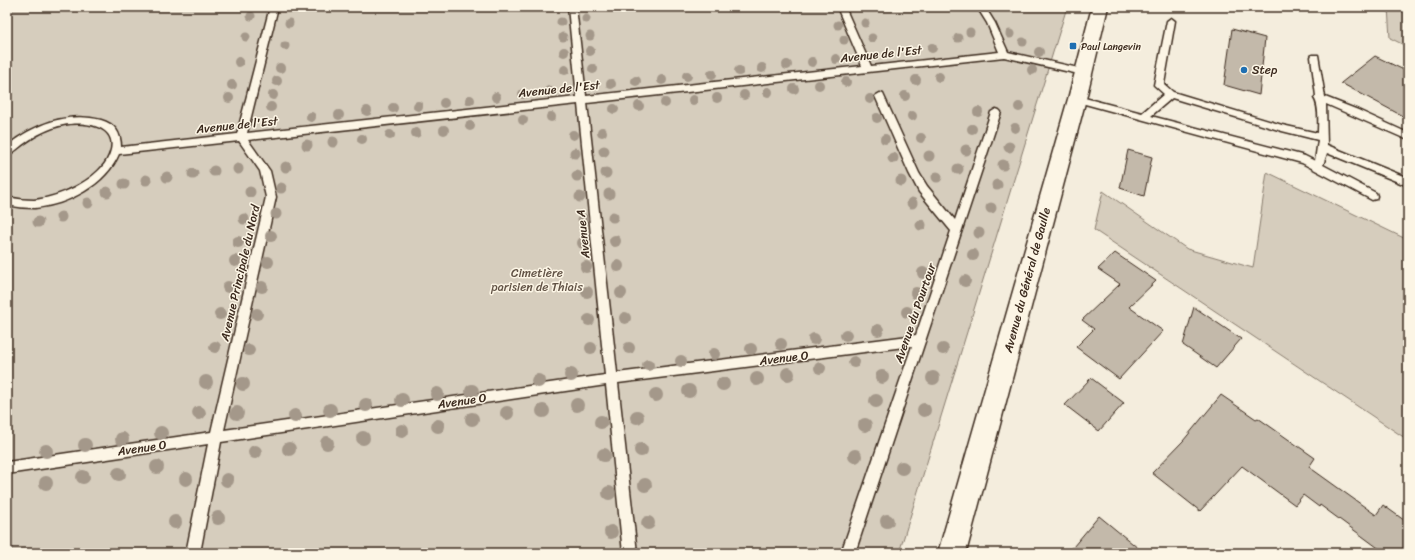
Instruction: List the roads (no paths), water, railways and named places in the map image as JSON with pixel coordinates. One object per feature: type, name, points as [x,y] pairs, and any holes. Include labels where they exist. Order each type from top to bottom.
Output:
[{"type":"main road","name":"Avenue du Général de Gaulle","points":[[952,553],[1077,98],[1100,7]]},
{"type":"lane","points":[[241,138],[274,7]]},
{"type":"lane","name":"Avenue A","points":[[572,7],[630,553]]},
{"type":"lane","points":[[841,7],[868,69]]},
{"type":"lane","points":[[981,7],[991,23],[1004,54]]},
{"type":"lane","points":[[1171,21],[1159,85],[1170,94],[1323,142],[1408,182]]},
{"type":"lane","name":"Avenue de l'Est","points":[[116,151],[1004,54],[1083,72]]},
{"type":"lane","points":[[1315,57],[1323,142],[1322,157],[1318,167]]},
{"type":"lane","points":[[1144,118],[1170,94]]},
{"type":"lane","points":[[880,96],[923,189],[957,230]]},
{"type":"lane","points":[[1077,98],[1144,118],[1305,160],[1372,196]]},
{"type":"lane","points":[[1319,98],[1355,112],[1408,137]]},
{"type":"lane","name":"Avenue du Pourtour","points":[[848,553],[996,112]]},
{"type":"lane","points":[[7,151],[19,141],[38,130],[58,123],[78,120],[96,122],[109,127],[116,137],[116,151],[111,163],[98,177],[80,190],[60,198],[39,203],[20,204],[7,201]]},
{"type":"lane","name":"Avenue Principale du Nord","points":[[193,553],[216,437],[271,197],[269,180],[261,164],[241,138]]},
{"type":"lane","name":"Avenue O","points":[[7,468],[611,379],[919,340]]},
{"type":"place","name":"Paul Langevin","points":[[1073,46]]},
{"type":"place","name":"Step","points":[[1244,70]]},
{"type":"park label","name":"Cimetière parisien de Thiais","points":[[537,280]]}]
